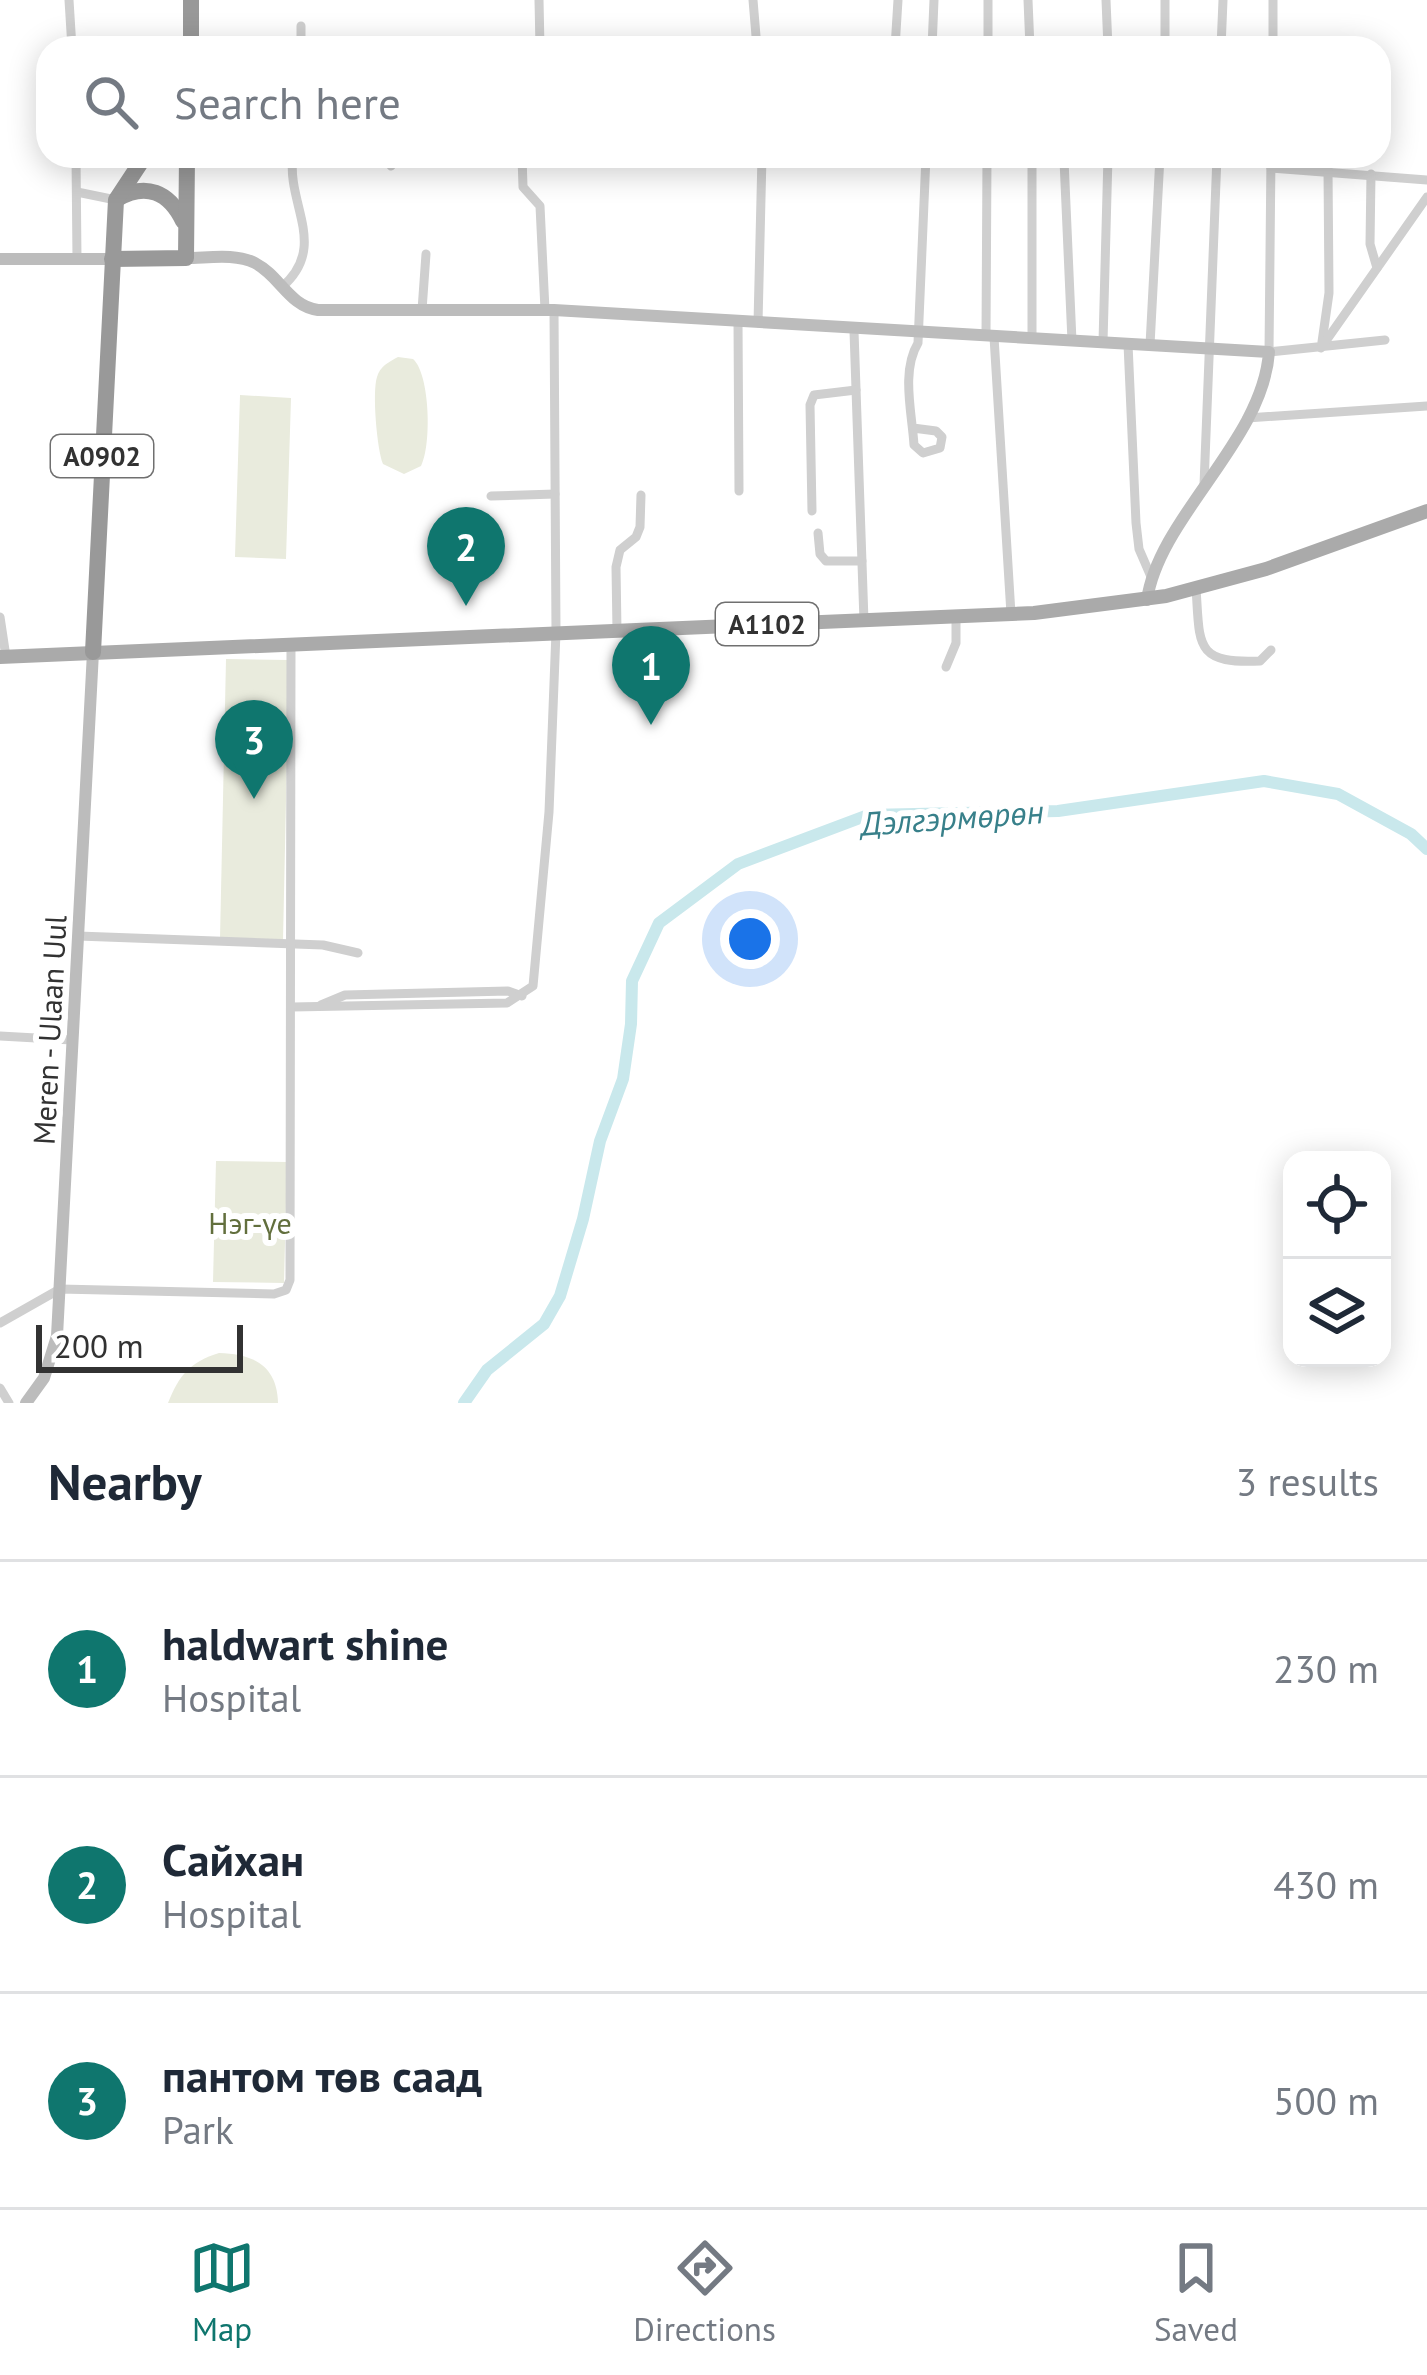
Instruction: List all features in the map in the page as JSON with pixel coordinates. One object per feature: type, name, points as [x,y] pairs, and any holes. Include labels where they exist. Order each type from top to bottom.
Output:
[{"type":"highway","points":[[191,0],[191,36]]},
{"type":"highway","name":"A0902","points":[[93,652],[116,200],[137,168]]},
{"type":"highway","points":[[112,259],[186,258],[186,168]]},
{"type":"highway","points":[[116,200],[135,191],[158,192],[176,206],[183,224],[171,246],[147,257]]},
{"type":"main road","points":[[186,258],[242,258],[263,268],[308,309],[549,310],[1269,352],[1265,378],[1247,418],[1152,579],[1148,600]]},
{"type":"main road","points":[[0,259],[112,259]]},
{"type":"main road","name":"A1102","points":[[93,652],[1011,614],[1148,600],[1266,569],[1427,511]]},
{"type":"main road","points":[[3,657],[93,652]]},
{"type":"main road","name":"Meren - Ulaan Uul","points":[[26,1403],[50,1365],[57,1336],[93,652]]},
{"type":"street","points":[[69,0],[71,36]]},
{"type":"street","points":[[539,0],[540,36]]},
{"type":"street","points":[[753,0],[756,36]]},
{"type":"street","points":[[896,36],[898,0]]},
{"type":"street","points":[[932,36],[934,0]]},
{"type":"street","points":[[988,0],[988,36]]},
{"type":"street","points":[[1028,0],[1030,36]]},
{"type":"street","points":[[1106,0],[1108,36]]},
{"type":"street","points":[[1165,0],[1165,36]]},
{"type":"street","points":[[1221,36],[1222,0]]},
{"type":"street","points":[[1273,36],[1274,0]]},
{"type":"street","points":[[301,26],[301,36]]},
{"type":"street","points":[[76,168],[77,259]]},
{"type":"street","points":[[282,287],[304,260],[301,207],[292,168]]},
{"type":"street","points":[[292,1007],[507,1003],[533,986],[549,812],[556,632],[555,494],[540,206],[522,186],[521,168]]},
{"type":"street","points":[[758,323],[762,168]]},
{"type":"street","points":[[913,428],[909,368],[918,332],[925,168]]},
{"type":"street","points":[[987,168],[990,337],[1011,614]]},
{"type":"street","points":[[1032,168],[1032,338]]},
{"type":"street","points":[[1064,168],[1072,341]]},
{"type":"street","points":[[1103,342],[1108,168]]},
{"type":"street","points":[[1150,345],[1159,168]]},
{"type":"street","points":[[1204,490],[1217,168]]},
{"type":"street","points":[[1271,168],[1269,352],[1385,340]]},
{"type":"street","points":[[1320,168],[1427,180]]},
{"type":"street","points":[[1321,348],[1329,293],[1328,169]]},
{"type":"street","points":[[1371,174],[1370,244],[1377,268]]},
{"type":"street","points":[[77,192],[116,200]]},
{"type":"street","points":[[1321,348],[1427,197]]},
{"type":"street","points":[[422,310],[426,254]]},
{"type":"street","points":[[738,321],[739,491]]},
{"type":"street","points":[[854,331],[864,621]]},
{"type":"street","points":[[1128,344],[1136,523],[1139,549],[1152,579]]},
{"type":"street","points":[[812,511],[810,405],[814,395],[856,390]]},
{"type":"street","points":[[1247,418],[1427,406]]},
{"type":"street","points":[[490,496],[555,494]]},
{"type":"street","points":[[617,631],[616,567],[620,550],[636,538],[640,527],[641,495]]},
{"type":"street","points":[[818,533],[822,558],[862,561]]},
{"type":"street","points":[[1196,588],[1199,642],[1210,656],[1229,662],[1260,662],[1271,650]]},
{"type":"street","points":[[946,667],[956,643],[956,616]]},
{"type":"street","points":[[0,617],[3,657]]},
{"type":"street","points":[[0,1323],[60,1289],[274,1294],[286,1290],[290,1280],[293,944],[291,644]]},
{"type":"street","points":[[78,936],[323,945],[358,953]]},
{"type":"street","points":[[0,1036],[72,1040]]},
{"type":"street","points":[[0,1388],[9,1403]]},
{"type":"green space","points":[[398,357],[413,359],[419,367],[428,410],[425,456],[421,466],[404,474],[383,464],[375,407],[378,373]]},
{"type":"green space","points":[[240,395],[291,398],[286,559],[235,557]]},
{"type":"green space","points":[[226,659],[289,660],[283,940],[220,939]]},
{"type":"green space","name":"Нэг-үе","points":[[216,1161],[287,1162],[284,1283],[213,1282]]},
{"type":"green space","points":[[219,1353],[261,1364],[273,1380],[278,1403],[168,1403],[187,1371]]},
{"type":"waterway","name":"Дэлгэрмөрөн","points":[[464,1403],[487,1370],[544,1324],[560,1296],[600,1141],[623,1079],[632,981],[659,923],[738,864],[868,815],[1058,811],[1264,781],[1338,794],[1411,834],[1427,849]]},
{"type":"place","name":"Сайхан","points":[[466,606]]},
{"type":"place","name":"haldwart shine","points":[[651,725]]},
{"type":"place","name":"пантом төв саад","points":[[254,799]]}]
